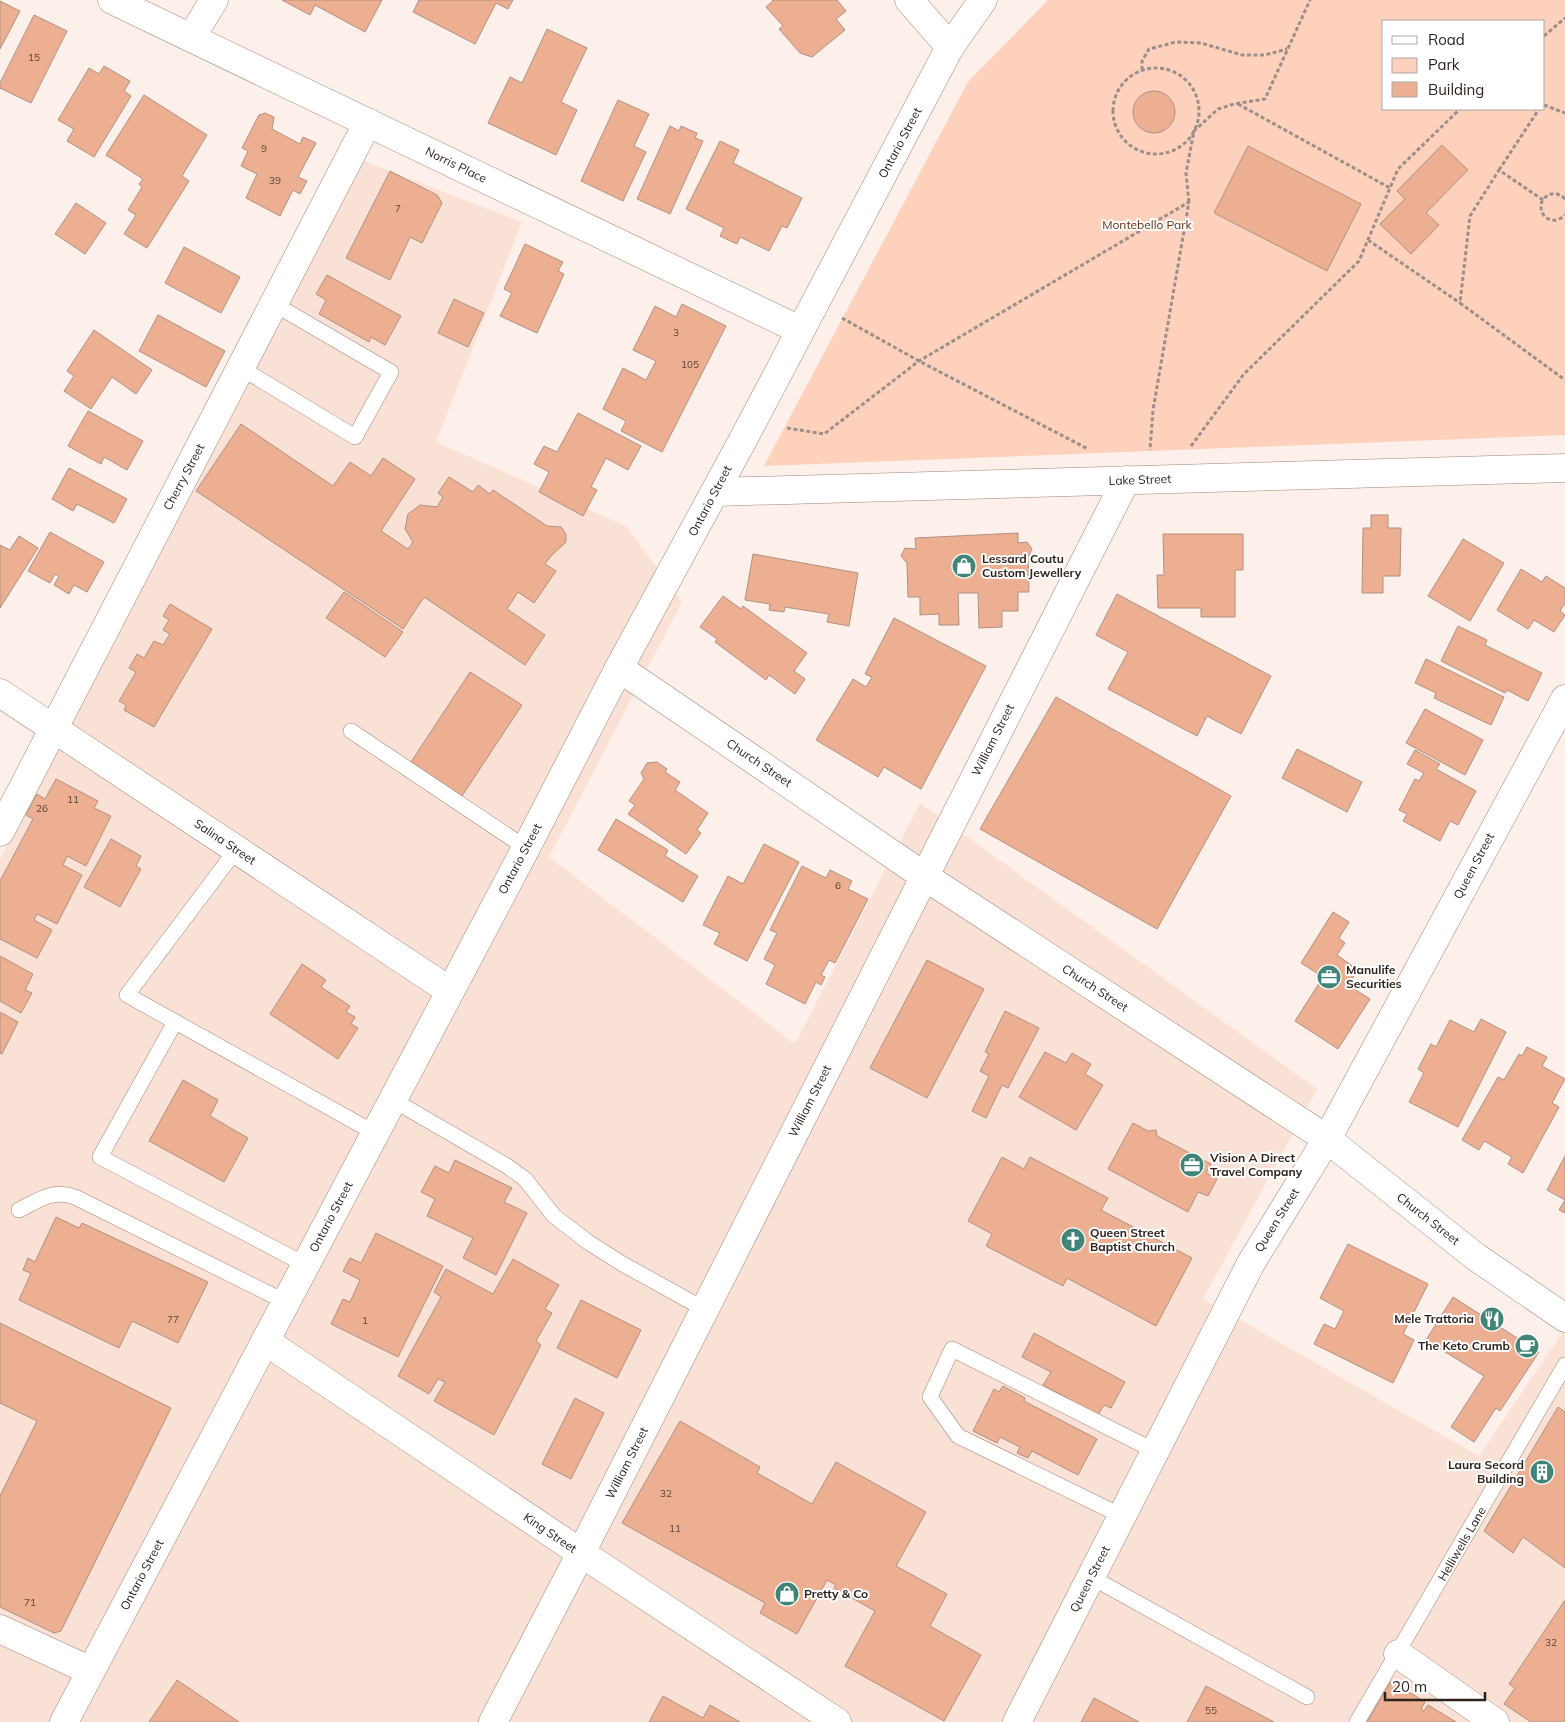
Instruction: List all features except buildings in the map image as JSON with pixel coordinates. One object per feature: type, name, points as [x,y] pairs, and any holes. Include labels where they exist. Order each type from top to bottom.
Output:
[{"type":"street","name":"Norris Place","points":[[112,0],[800,330]]},
{"type":"street","points":[[191,38],[214,0]]},
{"type":"street","points":[[909,0],[950,47]]},
{"type":"street","name":"Ontario Street","points":[[64,1722],[526,848],[619,668],[715,492],[950,47],[983,0]]},
{"type":"street","name":"Cherry Street","points":[[0,832],[368,122]]},
{"type":"street","name":"Lake Street","points":[[715,492],[1565,468]]},
{"type":"street","name":"William Street","points":[[493,1722],[924,876],[1147,480]]},
{"type":"street","name":"Church Street","points":[[619,668],[924,876],[1327,1139],[1476,1257],[1565,1318]]},
{"type":"street","name":"Salina Street","points":[[0,693],[450,991]]},
{"type":"street","name":"Queen Street","points":[[1017,1722],[1251,1263],[1327,1139],[1565,699]]},
{"type":"street","name":"King Street","points":[[265,1341],[580,1553],[837,1722]]},
{"type":"street","points":[[0,1629],[91,1671]]},
{"type":"street","points":[[1398,1654],[1495,1722]]},
{"type":"lane","points":[[241,368],[355,437],[391,372],[274,304]]},
{"type":"lane","points":[[351,731],[526,848]]},
{"type":"lane","points":[[236,850],[127,995],[375,1133]]},
{"type":"lane","points":[[174,1022],[100,1157],[306,1265]]},
{"type":"lane","points":[[392,1100],[507,1166],[525,1179],[554,1216],[588,1242],[621,1263],[704,1309]]},
{"type":"lane","points":[[19,1210],[53,1194],[67,1194],[286,1302]]},
{"type":"lane","points":[[1122,1516],[958,1436],[930,1397],[952,1349],[1154,1451]]},
{"type":"lane","name":"Helliwells Lane","points":[[1357,1722],[1565,1365]]},
{"type":"lane","points":[[1090,1577],[1308,1696]]},
{"type":"path","points":[[1147,480],[1153,410],[1189,202],[1186,173],[1194,131],[1198,117],[1198,102],[1193,89],[1183,78],[1171,71],[1156,68],[1142,70],[1130,77],[1120,87],[1114,100],[1113,113],[1116,127],[1123,139],[1133,148],[1146,153],[1160,154],[1173,151],[1185,143],[1194,131],[1218,109],[1265,99],[1310,0]]},
{"type":"path","points":[[1545,35],[1565,18]]},
{"type":"path","points":[[1142,70],[1142,61],[1149,50],[1176,42],[1201,43],[1242,55],[1265,55],[1288,49]]},
{"type":"path","points":[[1238,104],[1390,188]]},
{"type":"path","points":[[1545,105],[1565,113]]},
{"type":"path","points":[[1147,480],[1244,374],[1359,261],[1398,169],[1459,110]]},
{"type":"path","points":[[1460,303],[1470,216],[1538,110]]},
{"type":"path","points":[[1499,170],[1543,200]]},
{"type":"path","points":[[1565,199],[1556,193],[1547,195],[1541,203],[1541,212],[1550,220],[1558,220],[1565,215]]},
{"type":"path","points":[[787,428],[824,434],[919,361],[1189,202]]},
{"type":"path","points":[[1368,240],[1460,303],[1565,380]]},
{"type":"path","points":[[815,303],[919,361],[1094,452]]},
{"type":"shaded area","points":[[361,160],[522,222],[436,442],[626,526],[682,602],[549,857],[795,1044],[920,803],[1317,1089],[1203,1299],[1479,1456],[1565,1329],[1565,1722],[0,1722],[0,859]]},
{"type":"green space","name":"Montebello Park","points":[[1048,0],[1565,0],[1565,435],[764,466],[968,82]]},
{"type":"place","name":"Lessard Coutu Custom Jewellery","points":[[964,566]]},
{"type":"place","name":"Manulife Securities","points":[[1329,977]]},
{"type":"place","name":"Vision A Direct Travel Company","points":[[1192,1165]]},
{"type":"place","name":"Queen Street Baptist Church","points":[[1073,1240]]},
{"type":"place","name":"Mele Trattoria","points":[[1492,1319]]},
{"type":"place","name":"The Keto Crumb","points":[[1527,1346]]},
{"type":"place","name":"Laura Secord Building","points":[[1542,1472]]},
{"type":"place","name":"Pretty & Co","points":[[787,1594]]}]
